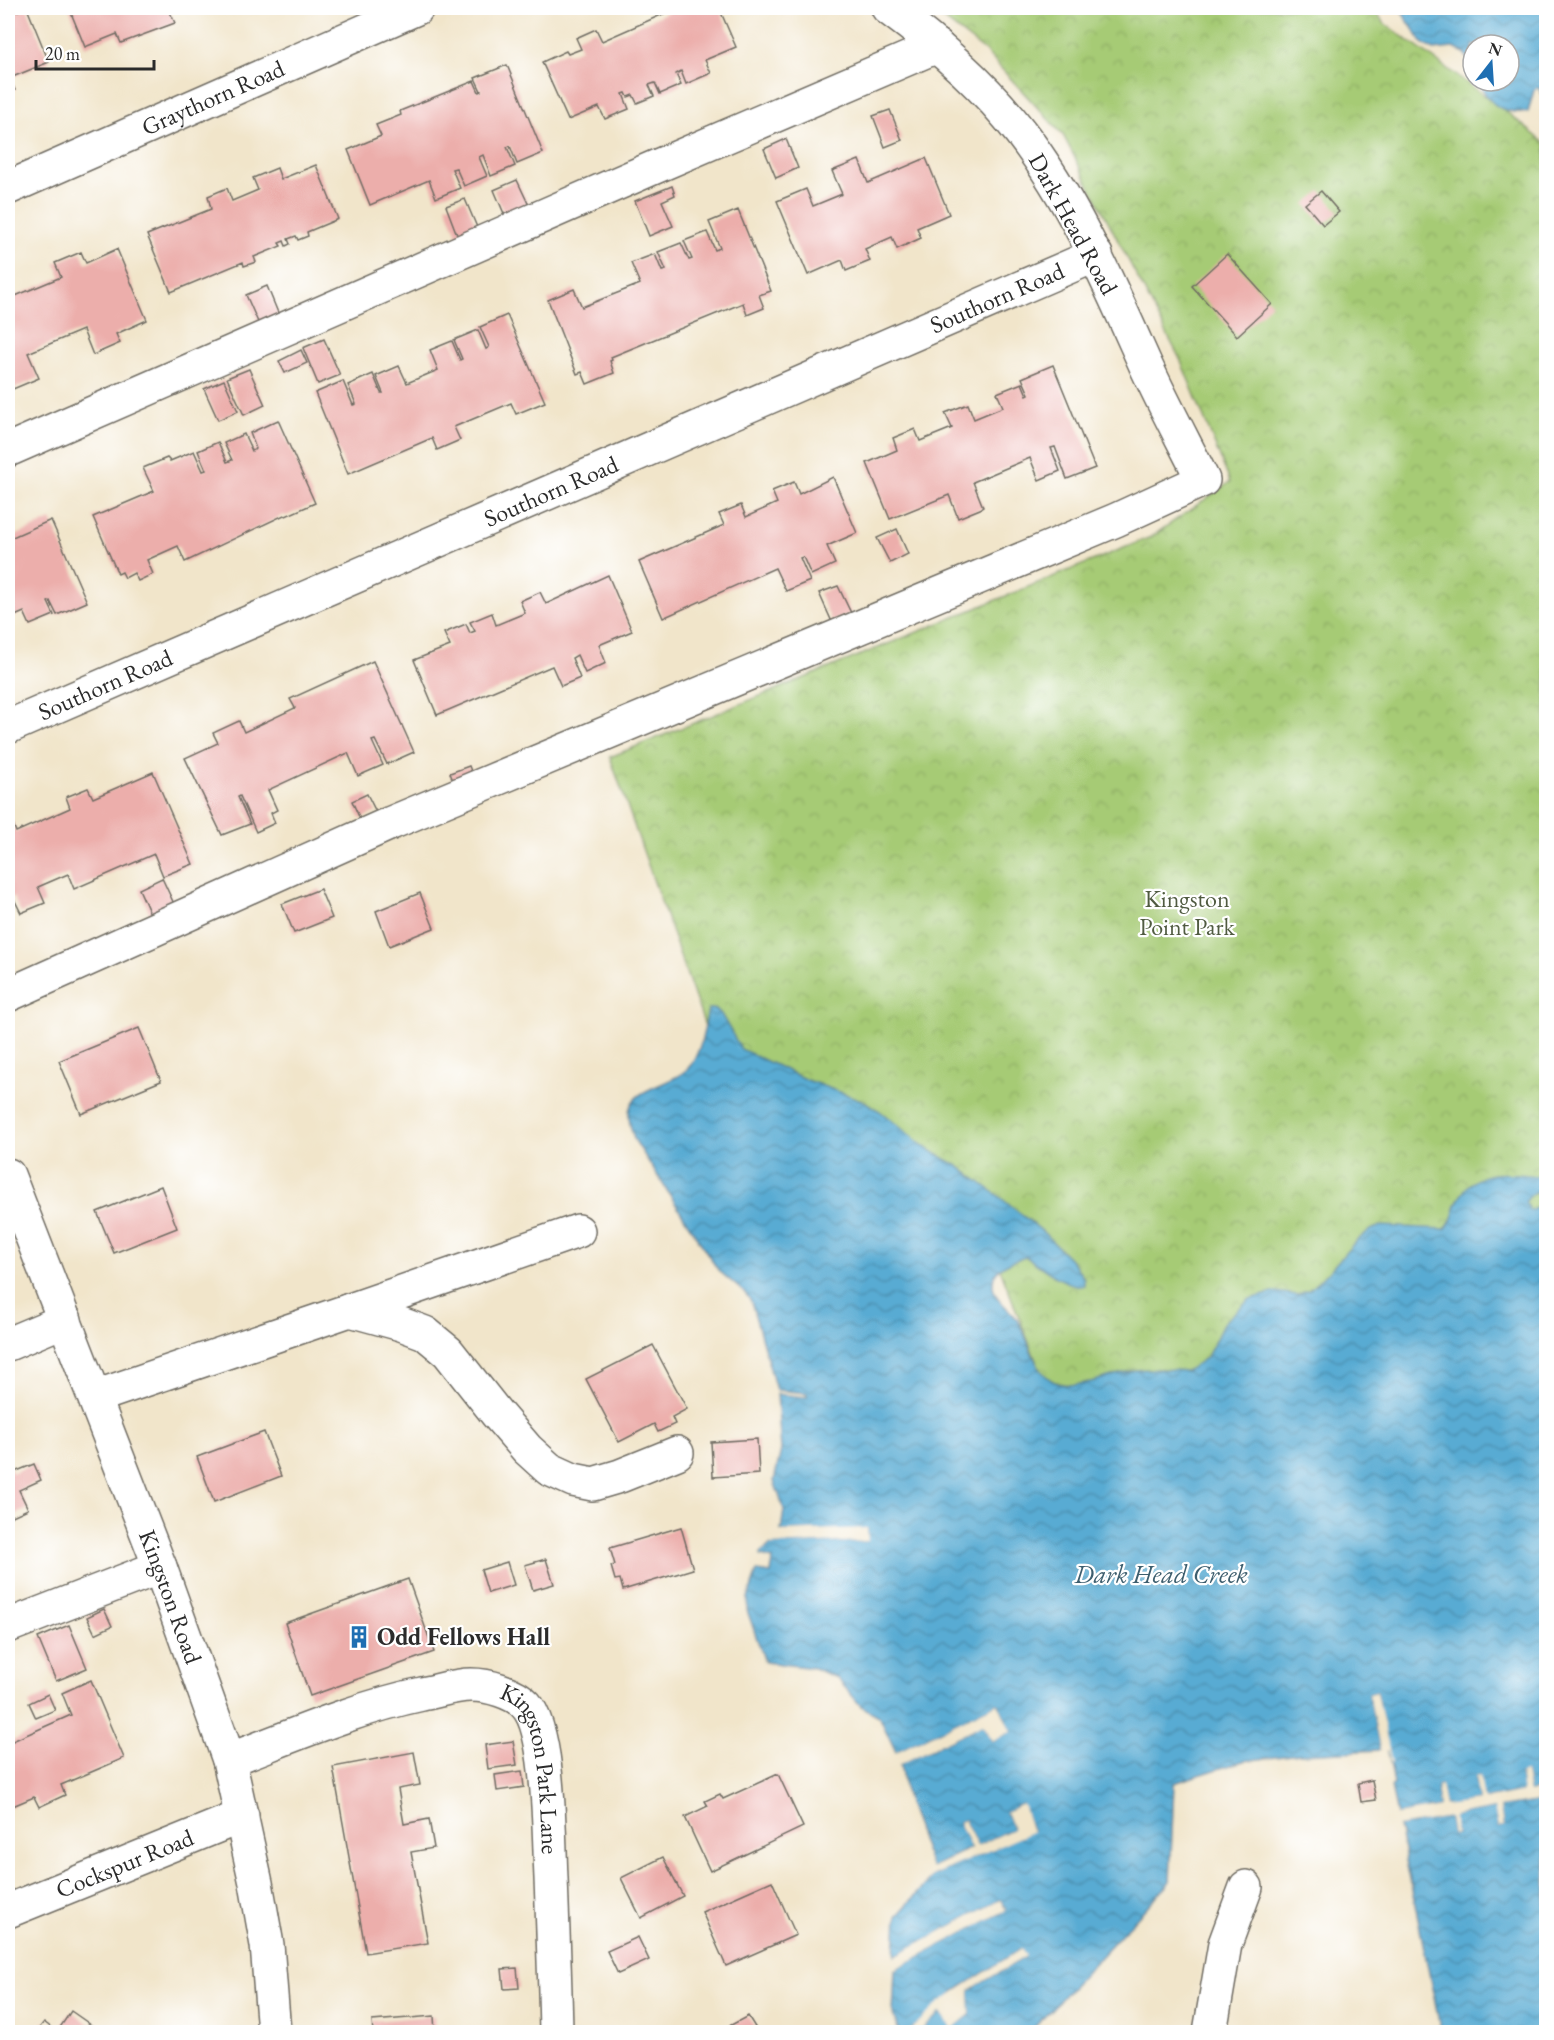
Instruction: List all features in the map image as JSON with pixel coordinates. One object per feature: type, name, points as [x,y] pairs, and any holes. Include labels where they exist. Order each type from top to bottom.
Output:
[{"type":"street","name":"Graythorn Road","points":[[8,188],[417,8]]},
{"type":"street","name":"Dark Head Road","points":[[8,995],[391,824],[1105,525],[1203,480],[1152,380],[1096,255],[1047,169],[1020,132],[981,87],[937,46],[888,8]]},
{"type":"street","points":[[8,450],[937,46]]},
{"type":"street","name":"Southorn Road","points":[[8,727],[1096,255]]},
{"type":"street","name":"Kingston Road","points":[[8,1175],[160,1567],[229,1760],[267,1945],[274,2032]]},
{"type":"street","points":[[95,1397],[578,1231]]},
{"type":"street","points":[[350,1310],[425,1333],[448,1352],[496,1414],[527,1449],[549,1469],[573,1480],[593,1484],[620,1476],[677,1453]]},
{"type":"street","points":[[8,1344],[65,1320]]},
{"type":"street","points":[[8,1626],[160,1567]]},
{"type":"street","name":"Kingston Park Lane","points":[[229,1760],[387,1702],[458,1686],[473,1685],[500,1691],[526,1704],[539,1736],[549,1812],[556,2032]]},
{"type":"street","name":"Cockspur Road","points":[[8,1911],[242,1816]]},
{"type":"street","points":[[1210,2032],[1225,1944],[1246,1887]]},
{"type":"green space","name":"Kingston Point Park","points":[[929,8],[1373,8],[1385,24],[1461,79],[1461,93],[1481,93],[1546,144],[1546,1206],[1151,1402],[1044,1381],[1001,1271],[950,1184],[725,1083],[610,757],[1151,537],[1230,482],[1180,359],[1063,135],[985,51]]},
{"type":"water","points":[[1399,8],[1546,8],[1546,101],[1538,87],[1534,90],[1528,112],[1511,111],[1497,106],[1485,93],[1521,93],[1521,33],[1461,33],[1461,51],[1453,48],[1434,50],[1423,44]]},
{"type":"water","name":"Dark Head Creek","points":[[708,1009],[716,1009],[721,1014],[741,1049],[807,1080],[864,1101],[880,1111],[926,1148],[958,1166],[996,1194],[1042,1231],[1074,1263],[1084,1279],[1082,1286],[1060,1279],[1026,1257],[1010,1262],[1000,1269],[993,1283],[999,1299],[1018,1321],[1042,1371],[1055,1382],[1064,1384],[1074,1385],[1136,1370],[1186,1371],[1207,1357],[1224,1322],[1250,1299],[1276,1292],[1297,1295],[1309,1290],[1355,1242],[1370,1230],[1381,1226],[1445,1229],[1459,1199],[1476,1180],[1508,1173],[1545,1177],[1546,1185],[1525,1202],[1530,1211],[1546,1202],[1546,1788],[1529,1792],[1525,1773],[1520,1774],[1524,1792],[1483,1800],[1479,1776],[1475,1778],[1479,1801],[1445,1807],[1440,1785],[1437,1786],[1440,1807],[1397,1815],[1391,1787],[1394,1784],[1377,1692],[1369,1694],[1380,1750],[1300,1754],[1243,1761],[1174,1783],[1170,1882],[1030,2032],[919,2032],[940,2012],[952,2028],[970,2015],[969,1990],[1025,1957],[1021,1949],[957,1990],[908,2032],[899,2032],[893,2014],[895,1969],[1006,1910],[1000,1900],[895,1956],[897,1916],[934,1875],[1032,1831],[1022,1804],[1006,1812],[1013,1829],[977,1846],[964,1820],[959,1822],[971,1848],[931,1868],[907,1800],[900,1764],[983,1724],[992,1741],[1011,1731],[998,1703],[896,1752],[879,1716],[861,1706],[837,1678],[814,1668],[765,1662],[747,1610],[748,1598],[757,1571],[771,1573],[773,1559],[761,1556],[761,1553],[770,1545],[867,1541],[867,1529],[781,1531],[784,1509],[774,1481],[781,1450],[777,1394],[807,1397],[807,1393],[776,1390],[751,1301],[718,1270],[634,1139],[629,1119],[630,1106],[635,1098],[683,1073],[690,1066],[700,1046]]},
{"type":"water","points":[[1546,1799],[1546,2032],[1439,2032],[1439,2022],[1399,1826],[1449,1817],[1452,1835],[1456,1834],[1452,1816],[1495,1808],[1498,1827],[1503,1826],[1500,1807],[1538,1801],[1541,1817],[1544,1816],[1541,1800]]},
{"type":"pier","points":[[867,1528],[868,1541],[770,1545],[773,1542],[865,1538],[865,1532],[779,1534],[781,1531]]},
{"type":"pier","points":[[1377,1692],[1392,1763],[1390,1763],[1388,1750],[1386,1750],[1375,1696],[1372,1696],[1383,1750],[1380,1750],[1369,1694]]},
{"type":"pier","points":[[998,1703],[1011,1731],[992,1741],[983,1724],[900,1764],[899,1762],[982,1721],[986,1722],[993,1737],[1007,1730],[996,1707],[897,1755],[896,1752]]},
{"type":"pier","points":[[1525,1772],[1529,1792],[1546,1788],[1546,1791],[1397,1818],[1397,1815],[1440,1807],[1437,1786],[1441,1785],[1445,1806],[1479,1801],[1475,1777],[1480,1776],[1484,1800],[1523,1792],[1520,1773]]},
{"type":"pier","points":[[1546,1796],[1546,1799],[1541,1800],[1544,1816],[1540,1817],[1537,1801],[1500,1807],[1503,1826],[1498,1827],[1494,1808],[1453,1816],[1456,1834],[1452,1835],[1449,1817],[1399,1826],[1398,1823]]},
{"type":"pier","points":[[905,1804],[931,1868],[971,1849],[959,1822],[964,1820],[977,1846],[1013,1829],[1006,1812],[1023,1804],[1032,1832],[934,1875],[894,1915],[932,1873],[1029,1830],[1021,1808],[1010,1813],[1015,1831],[976,1849],[963,1824],[974,1850],[930,1871]]},
{"type":"pier","points":[[1000,1900],[1006,1910],[895,1969],[895,1966],[1002,1909],[999,1904],[895,1959],[895,1956]]},
{"type":"pier","points":[[1021,1949],[1026,1956],[969,1990],[970,2014],[952,2029],[940,2012],[919,2032],[916,2032],[929,2018],[913,2032],[908,2032],[940,2002]],"holes":[[[1020,1953],[1022,1955],[967,1988],[967,2013],[952,2024],[940,2009],[959,1992]]]},
{"type":"building","points":[[27,8],[49,62],[10,78],[15,90],[8,93],[8,14]]},
{"type":"building","points":[[69,8],[168,8],[175,23],[121,43],[117,34],[85,47]]},
{"type":"building","points":[[677,8],[719,8],[736,47],[705,60],[711,73],[686,84],[681,71],[676,74],[681,85],[660,94],[655,83],[649,85],[654,96],[637,103],[633,95],[628,97],[626,93],[623,94],[629,109],[605,119],[599,107],[568,120],[542,62],[566,51],[568,54],[581,49],[576,38],[596,29],[602,41]]},
{"type":"building","points":[[507,65],[543,153],[517,164],[510,146],[507,147],[515,166],[491,176],[483,155],[479,157],[487,176],[464,186],[456,168],[452,169],[460,188],[436,198],[429,180],[370,205],[348,150],[381,136],[376,125],[401,115],[400,111],[474,81],[479,92],[481,91],[475,78]]},
{"type":"building","points":[[890,110],[902,140],[885,147],[873,116]]},
{"type":"building","points":[[786,139],[798,168],[776,178],[764,149]]},
{"type":"building","points":[[926,158],[949,214],[917,228],[921,238],[897,249],[892,237],[865,249],[870,261],[846,271],[842,260],[808,275],[777,201],[806,189],[813,206],[842,194],[832,171],[859,160],[868,183]]},
{"type":"building","points":[[316,165],[338,219],[307,232],[308,236],[298,240],[296,236],[288,239],[290,244],[286,246],[284,241],[279,243],[281,246],[254,257],[256,262],[244,266],[243,262],[171,292],[147,235],[211,209],[208,196],[227,188],[232,201],[258,190],[253,178],[277,168],[281,179]]},
{"type":"building","points":[[517,180],[532,212],[508,223],[494,190]]},
{"type":"building","points":[[672,186],[675,195],[662,201],[673,226],[649,236],[635,201]]},
{"type":"building","points":[[1321,191],[1339,212],[1323,225],[1305,204]]},
{"type":"building","points":[[465,199],[479,232],[459,240],[446,206]]},
{"type":"building","points":[[738,210],[771,291],[759,295],[764,308],[747,315],[743,303],[611,357],[614,373],[587,384],[582,372],[577,374],[548,300],[574,289],[582,307],[640,284],[631,263],[655,254],[662,271],[666,270],[658,252],[681,243],[689,260],[692,259],[684,241],[707,232],[715,250],[720,248],[709,222]]},
{"type":"building","points":[[117,249],[147,320],[116,334],[120,343],[93,355],[83,330],[28,353],[39,378],[13,389],[8,374],[8,299],[61,277],[55,263],[81,252],[86,263]]},
{"type":"building","points":[[1227,254],[1272,304],[1237,336],[1192,286]]},
{"type":"building","points":[[267,286],[281,320],[261,329],[246,295]]},
{"type":"building","points":[[507,315],[545,402],[516,414],[511,403],[454,427],[460,440],[437,450],[432,438],[348,474],[315,393],[343,381],[353,405],[356,404],[348,385],[373,374],[383,393],[376,376],[399,366],[407,383],[438,370],[430,350],[452,341],[460,360],[462,359],[454,340],[478,330],[486,349],[489,347],[480,327]]},
{"type":"building","points":[[324,339],[340,375],[318,384],[303,348]]},
{"type":"building","points":[[301,350],[307,363],[285,373],[279,361]]},
{"type":"building","points":[[1053,365],[1095,468],[1067,479],[1055,447],[1051,448],[1060,471],[1039,480],[1030,458],[973,482],[983,507],[980,509],[958,518],[949,495],[890,519],[867,463],[897,450],[893,438],[915,429],[920,441],[952,428],[945,413],[968,404],[974,419],[1003,407],[997,393],[1022,383],[1027,395],[1029,394],[1022,378]]},
{"type":"building","points":[[249,369],[265,405],[244,415],[227,378]]},
{"type":"building","points":[[224,380],[238,411],[218,420],[204,389]]},
{"type":"building","points":[[278,420],[315,503],[284,515],[185,562],[178,546],[147,560],[153,574],[138,581],[134,573],[125,578],[122,572],[118,574],[93,517],[154,491],[143,468],[167,458],[170,461],[194,451],[203,471],[206,470],[198,451],[218,442],[227,462],[232,460],[224,443],[244,434],[252,451],[256,449],[250,433]]},
{"type":"building","points":[[833,477],[857,533],[827,546],[835,564],[811,575],[803,557],[800,558],[810,581],[786,591],[775,568],[663,618],[639,562],[724,525],[719,514],[741,505],[746,517],[777,503],[772,491],[794,482],[799,494]]},
{"type":"building","points":[[51,520],[87,602],[57,615],[50,601],[48,602],[54,615],[30,625],[24,612],[8,619],[8,539]]},
{"type":"building","points":[[897,529],[908,554],[890,563],[877,538]]},
{"type":"building","points":[[608,575],[632,631],[599,645],[606,663],[585,673],[577,655],[572,658],[580,678],[561,686],[552,666],[437,715],[414,660],[450,646],[444,633],[466,624],[470,633],[475,631],[470,622],[492,613],[496,625],[525,613],[520,601],[540,592],[546,604]]},
{"type":"building","points":[[838,586],[851,613],[832,622],[819,593]]},
{"type":"building","points":[[373,661],[414,752],[387,764],[375,740],[372,741],[383,765],[358,776],[348,753],[268,790],[277,810],[271,813],[275,823],[256,832],[240,796],[238,797],[250,824],[222,835],[185,758],[218,743],[213,733],[239,721],[244,732],[295,708],[290,699]]},
{"type":"building","points":[[469,766],[475,781],[456,788],[450,773]]},
{"type":"building","points":[[153,772],[193,864],[163,876],[154,854],[74,889],[68,874],[38,887],[45,903],[21,913],[13,897],[8,899],[8,823],[12,821],[16,832],[70,808],[66,797],[88,788],[93,798]]},
{"type":"building","points":[[367,794],[376,812],[360,819],[352,801]]},
{"type":"building","points":[[162,878],[175,906],[151,916],[139,889]]},
{"type":"building","points":[[320,889],[332,918],[294,933],[282,904]]},
{"type":"building","points":[[420,893],[434,928],[389,946],[376,911]]},
{"type":"building","points":[[139,1028],[161,1081],[81,1114],[59,1061]]},
{"type":"building","points":[[161,1186],[177,1228],[114,1253],[97,1212]]},
{"type":"building","points":[[653,1345],[687,1409],[672,1417],[675,1424],[658,1432],[654,1424],[619,1442],[586,1379]]},
{"type":"building","points":[[264,1432],[281,1476],[214,1502],[197,1457]]},
{"type":"building","points":[[757,1439],[759,1474],[713,1477],[711,1442]]},
{"type":"building","points":[[8,1463],[12,1473],[34,1464],[41,1480],[19,1490],[28,1509],[8,1518]]},
{"type":"building","points":[[681,1527],[693,1569],[623,1590],[620,1579],[615,1580],[611,1566],[615,1565],[610,1548]]},
{"type":"building","points":[[546,1559],[554,1584],[533,1590],[525,1565]]},
{"type":"building","points":[[507,1562],[514,1585],[488,1593],[481,1570]]},
{"type":"building","name":"Odd Fellows Hall","points":[[408,1579],[434,1652],[310,1696],[285,1623]]},
{"type":"building","points":[[104,1609],[112,1626],[95,1634],[87,1617]]},
{"type":"building","points":[[69,1625],[87,1668],[56,1681],[38,1638]]},
{"type":"building","points":[[91,1680],[124,1758],[61,1785],[65,1795],[39,1807],[34,1797],[8,1808],[8,1743],[71,1715],[62,1693]]},
{"type":"building","points":[[48,1694],[55,1710],[36,1718],[29,1703]]},
{"type":"building","points":[[513,1741],[517,1765],[488,1769],[485,1745]]},
{"type":"building","points":[[414,1752],[420,1785],[398,1789],[404,1824],[429,1819],[434,1848],[411,1852],[428,1943],[366,1953],[333,1767]]},
{"type":"building","points":[[522,1771],[524,1787],[497,1791],[495,1775]]},
{"type":"building","points":[[778,1774],[803,1827],[710,1871],[685,1817],[708,1806],[705,1801],[720,1794],[723,1799]]},
{"type":"building","points":[[1372,1780],[1376,1800],[1361,1802],[1358,1783]]},
{"type":"building","points":[[663,1857],[683,1896],[641,1918],[621,1878]]},
{"type":"building","points":[[772,1881],[796,1935],[726,1966],[702,1912]]},
{"type":"building","points":[[638,1937],[649,1960],[618,1974],[607,1951]]},
{"type":"building","points":[[517,1968],[519,1988],[504,1989],[502,1969]]},
{"type":"building","points":[[71,2011],[101,2032],[57,2032]]},
{"type":"building","points":[[434,2016],[435,2032],[373,2032],[372,2021]]},
{"type":"building","points":[[748,2016],[758,2032],[718,2032]]},
{"type":"building","points":[[44,2022],[57,2032],[36,2032]]},
{"type":"place","name":"Odd Fellows Hall","points":[[359,1637]]}]
